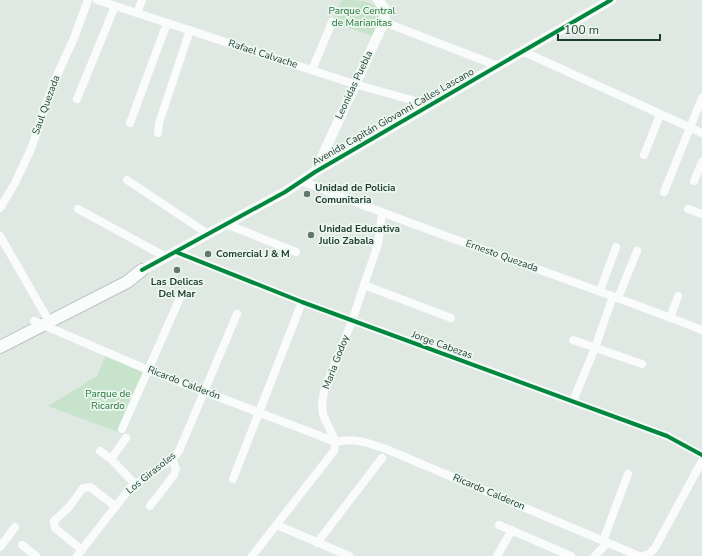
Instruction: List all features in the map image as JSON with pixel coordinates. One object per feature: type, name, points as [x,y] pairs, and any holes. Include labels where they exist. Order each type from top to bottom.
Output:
[{"type":"main road","name":"Avenida Capitán Giovanni Calles Lascano","points":[[0,339],[126,282],[142,270]]},
{"type":"main road","name":"Avenida Capitán Giovanni Calles Lascano","points":[[0,347],[42,320]]},
{"type":"street","name":"Saul Quezada","points":[[0,208],[15,183],[31,149],[53,84],[74,38],[88,0]]},
{"type":"street","name":"Rafael Calvache","points":[[98,0],[354,84],[430,105]]},
{"type":"street","points":[[137,13],[142,0]]},
{"type":"street","points":[[378,0],[385,9],[384,22],[498,66]]},
{"type":"street","name":"Avenida Capitán Giovanni Calles Lascano","points":[[142,270],[302,181],[337,159],[611,0]]},
{"type":"street","points":[[77,99],[114,6]]},
{"type":"street","points":[[312,70],[332,22]]},
{"type":"street","name":"Leonidas Puebla","points":[[315,172],[354,84],[384,22]]},
{"type":"street","points":[[130,123],[167,23]]},
{"type":"street","points":[[158,133],[159,123],[190,30]]},
{"type":"street","points":[[522,51],[702,133]]},
{"type":"street","points":[[664,192],[702,98]]},
{"type":"street","points":[[644,155],[660,115]]},
{"type":"street","points":[[325,150],[329,158],[337,159]]},
{"type":"street","points":[[694,181],[702,162]]},
{"type":"street","points":[[127,180],[208,234]]},
{"type":"street","name":"Ernesto Quezada","points":[[302,181],[382,214],[600,291],[702,330]]},
{"type":"street","points":[[688,208],[702,214]]},
{"type":"street","points":[[78,209],[166,257]]},
{"type":"street","name":"Maria Godoy","points":[[336,442],[323,415],[322,406],[324,391],[352,320],[378,244],[382,214]]},
{"type":"street","points":[[226,224],[296,252]]},
{"type":"street","points":[[0,236],[42,320]]},
{"type":"street","points":[[600,291],[616,247]]},
{"type":"street","name":"Jorge Cabezas","points":[[176,252],[302,302],[667,436],[702,455]]},
{"type":"street","points":[[573,401],[616,297],[638,252]]},
{"type":"street","points":[[364,285],[451,318]]},
{"type":"street","points":[[670,318],[678,296]]},
{"type":"street","points":[[122,429],[179,300]]},
{"type":"street","points":[[233,479],[302,302]]},
{"type":"street","name":"Los Girasoles","points":[[79,553],[115,506],[135,484],[172,459],[179,451],[237,314]]},
{"type":"street","name":"Ricardo Calderón","points":[[42,320],[148,370],[336,442]]},
{"type":"street","points":[[573,340],[642,364]]},
{"type":"street","points":[[111,459],[126,438]]},
{"type":"street","name":"Ricardo Calderon","points":[[336,442],[346,439],[357,439],[386,449],[635,555]]},
{"type":"street","points":[[252,556],[334,451],[336,442]]},
{"type":"street","points":[[100,451],[111,459],[135,484]]},
{"type":"street","points":[[317,543],[382,458]]},
{"type":"street","points":[[150,506],[174,475],[176,469],[172,459]]},
{"type":"street","points":[[635,555],[649,554],[655,548],[702,461]]},
{"type":"street","points":[[595,556],[605,542],[628,474]]},
{"type":"street","points":[[79,553],[54,528],[54,521],[86,486],[90,487],[115,506]]},
{"type":"street","points":[[277,525],[349,556]]},
{"type":"street","points":[[499,525],[571,556]]},
{"type":"street","points":[[0,547],[15,527]]},
{"type":"street","points":[[497,556],[512,530]]},
{"type":"street","points":[[22,546],[36,556]]},
{"type":"green space","name":"Parque Central de Marianitas","points":[[342,0],[370,3],[375,5],[383,13],[375,37],[332,22]]},
{"type":"green space","name":"Parque de Ricardo","points":[[107,352],[148,370],[123,434],[48,406],[97,376]]},
{"type":"cycle path","points":[[142,270],[285,192],[315,172],[611,0]]},
{"type":"cycle path","points":[[176,252],[302,302],[667,436],[702,455]]},
{"type":"place","name":"Unidad de Policia Comunitaria","points":[[307,194]]},
{"type":"place","name":"Unidad Educativa Julio Zabala","points":[[311,235]]},
{"type":"place","name":"Comercial J & M","points":[[208,254]]},
{"type":"place","name":"Las Delicas Del Mar","points":[[177,270]]}]
